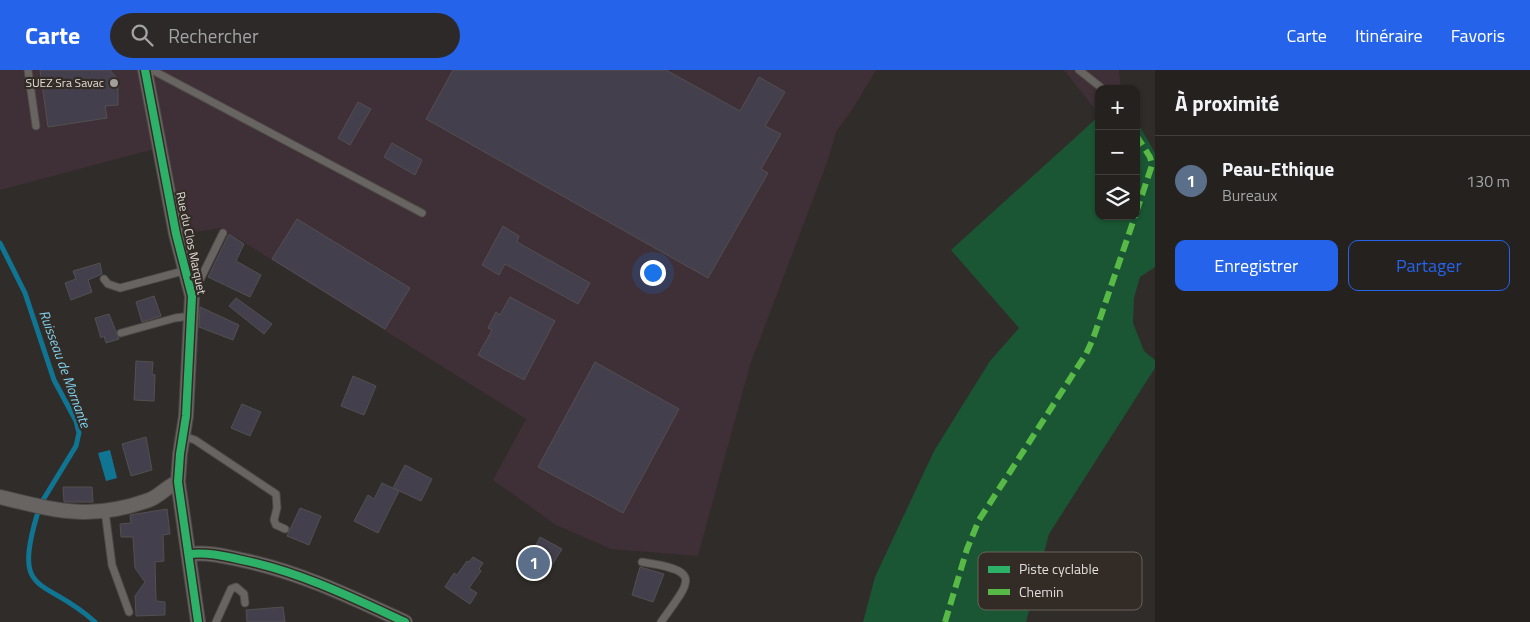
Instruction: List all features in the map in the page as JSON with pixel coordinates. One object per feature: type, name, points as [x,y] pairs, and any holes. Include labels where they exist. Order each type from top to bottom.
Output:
[{"type":"street","name":"Rue du Clos Marquet","points":[[145,70],[176,234],[187,270],[192,296],[183,436],[178,482],[198,622]]},
{"type":"street","points":[[0,497],[50,509],[87,514],[148,500],[178,482]]},
{"type":"street","points":[[189,554],[215,554],[292,573],[324,584],[404,622]]},
{"type":"lane","points":[[28,70],[36,126]]},
{"type":"lane","points":[[152,70],[422,212]]},
{"type":"lane","points":[[1079,70],[1098,85]]},
{"type":"lane","points":[[192,296],[223,233]]},
{"type":"lane","points":[[104,279],[108,284],[120,288],[187,270]]},
{"type":"lane","points":[[121,334],[176,318],[191,316]]},
{"type":"lane","points":[[183,436],[196,440],[276,494],[274,520],[276,525],[285,529]]},
{"type":"lane","points":[[105,511],[112,565],[129,612]]},
{"type":"lane","points":[[642,562],[672,566],[682,572],[686,579],[686,588],[661,622]]},
{"type":"lane","points":[[216,622],[231,589],[236,587],[241,590],[245,602]]},
{"type":"shaded area","points":[[0,70],[876,70],[854,107],[836,132],[828,160],[750,365],[698,556],[611,549],[556,525],[493,480],[526,419],[221,228],[183,234],[166,146],[0,190]]},
{"type":"shaded area","points":[[1064,70],[1119,70],[1121,85],[1095,85],[1095,109]]},
{"type":"green space","points":[[1095,120],[1095,220],[1140,220],[1140,127],[1155,153],[1155,267],[1140,277],[1134,298],[1133,323],[1144,351],[1155,360],[1155,368],[1049,534],[1044,552],[978,552],[978,610],[1029,610],[1026,622],[863,622],[875,577],[934,451],[990,361],[1019,328],[951,250]]},
{"type":"water","points":[[110,450],[117,478],[106,481],[98,453]]},
{"type":"building","points":[[40,70],[110,70],[118,80],[118,105],[105,106],[107,118],[48,127]]},
{"type":"building","points":[[453,70],[666,70],[740,111],[759,77],[785,92],[765,126],[781,134],[761,169],[768,173],[708,278],[426,119]]},
{"type":"building","points":[[358,102],[371,109],[350,145],[338,138]]},
{"type":"building","points":[[392,143],[422,160],[415,175],[384,157]]},
{"type":"building","points":[[297,219],[410,288],[385,329],[272,259]]},
{"type":"building","points":[[503,226],[519,236],[517,242],[590,283],[578,304],[505,264],[499,275],[482,265]]},
{"type":"building","points":[[229,234],[244,244],[236,261],[261,275],[250,297],[208,277]]},
{"type":"building","points":[[100,263],[102,274],[88,280],[92,292],[71,300],[65,283],[76,279],[73,271]]},
{"type":"building","points":[[154,296],[161,316],[142,322],[136,302]]},
{"type":"building","points":[[510,297],[555,321],[524,380],[478,355],[492,330],[488,328],[496,312],[500,315]]},
{"type":"building","points":[[236,298],[272,324],[264,334],[229,306]]},
{"type":"building","points":[[200,307],[239,325],[233,340],[199,327]]},
{"type":"building","points":[[109,314],[119,339],[106,343],[104,336],[101,338],[95,318]]},
{"type":"building","points":[[136,361],[153,362],[152,374],[155,375],[154,401],[134,400]]},
{"type":"building","points":[[595,362],[679,409],[623,513],[538,467]]},
{"type":"building","points":[[353,376],[376,386],[364,415],[341,406]]},
{"type":"building","points":[[242,404],[261,412],[250,436],[231,428]]},
{"type":"building","points":[[146,437],[152,470],[131,476],[122,444]]},
{"type":"building","points":[[405,465],[432,479],[421,501],[393,488]]},
{"type":"building","points":[[382,483],[399,491],[378,533],[354,521],[368,495],[374,499]]},
{"type":"building","points":[[63,487],[92,487],[93,502],[64,502]]},
{"type":"building","points":[[300,508],[321,516],[309,545],[287,536]]},
{"type":"building","points":[[167,509],[170,534],[163,535],[164,561],[155,562],[156,601],[165,602],[165,615],[136,616],[135,596],[145,582],[135,568],[133,537],[121,537],[120,524],[131,523],[130,515]]},
{"type":"building","points":[[540,537],[562,549],[545,576],[526,565]]},
{"type":"building","points":[[473,557],[483,563],[479,569],[481,571],[469,588],[477,593],[470,604],[445,587],[454,573],[457,575],[467,561],[469,562]]},
{"type":"building","points":[[640,567],[664,574],[653,602],[632,595]]},
{"type":"building","points":[[283,607],[285,622],[247,622],[246,610]]},
{"type":"waterway","name":"Ruisseau de Mornante","points":[[0,243],[25,293],[54,380],[76,421],[79,433],[76,446],[43,500]]},
{"type":"waterway","name":"Ruisseau de Mornante","points":[[38,512],[28,559],[31,573],[48,590],[95,622]]},
{"type":"marked path","points":[[1140,141],[1150,157],[1152,165],[1140,201]]},
{"type":"marked path","points":[[945,622],[967,549],[979,520],[1086,354],[1093,339],[1134,220]]},
{"type":"cycle path","points":[[145,70],[176,234],[192,296],[186,416],[178,482],[198,622]]},
{"type":"cycle path","points":[[189,554],[222,556],[284,571],[325,586],[405,622]]},
{"type":"place","name":"SUEZ Sra Savac","points":[[114,83]]},
{"type":"place","name":"Peau-Ethique","points":[[534,563]]}]
